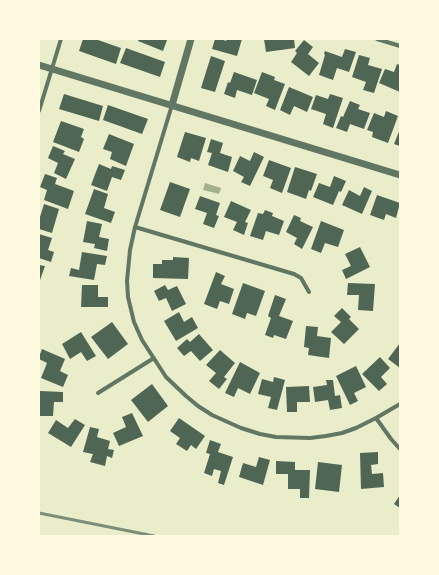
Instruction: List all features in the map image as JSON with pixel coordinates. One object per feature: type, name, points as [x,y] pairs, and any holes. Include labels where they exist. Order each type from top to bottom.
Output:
[{"type":"street","points":[[39,111],[61,39]]},
{"type":"street","points":[[191,39],[135,227],[130,250],[127,281],[128,297],[134,322],[142,340],[166,376],[198,406],[226,422],[260,434],[276,437],[310,438],[342,433],[356,428],[400,404]]},
{"type":"street","points":[[378,39],[400,46]]},
{"type":"street","points":[[39,65],[400,175]]},
{"type":"street","points":[[135,227],[294,274],[301,278],[309,292]]},
{"type":"street","points":[[98,393],[154,358]]},
{"type":"street","points":[[376,418],[400,449]]},
{"type":"shaded area","points":[[205,183],[221,188],[219,194],[203,190]]},
{"type":"building","points":[[83,39],[95,39],[121,48],[116,64],[79,51]]},
{"type":"building","points":[[139,39],[167,40],[163,51],[138,41]]},
{"type":"building","points":[[215,39],[226,41],[227,39],[242,39],[237,56],[212,49]]},
{"type":"building","points":[[264,39],[294,39],[295,48],[266,52]]},
{"type":"building","points":[[304,40],[313,47],[308,54],[319,63],[309,76],[291,62],[297,53],[295,51]]},
{"type":"building","points":[[126,48],[165,62],[160,77],[120,63]]},
{"type":"building","points":[[345,49],[356,52],[349,72],[337,68],[333,80],[319,75],[325,51],[342,57]]},
{"type":"building","points":[[359,55],[370,58],[368,65],[382,69],[374,93],[363,90],[366,82],[352,77]]},
{"type":"building","points":[[211,56],[225,61],[215,92],[201,88]]},
{"type":"building","points":[[397,64],[400,65],[400,92],[379,83],[385,69],[394,72]]},
{"type":"building","points":[[234,72],[257,80],[252,95],[237,90],[235,98],[224,94],[228,82],[230,83]]},
{"type":"building","points":[[262,72],[275,77],[274,80],[285,84],[275,110],[266,106],[269,99],[254,93]]},
{"type":"building","points":[[289,87],[313,97],[307,112],[294,106],[290,115],[280,110]]},
{"type":"building","points":[[64,94],[103,106],[99,121],[59,109]]},
{"type":"building","points":[[330,94],[343,98],[333,128],[323,124],[326,114],[311,109],[316,95],[328,99]]},
{"type":"building","points":[[350,101],[360,105],[358,109],[370,113],[364,129],[350,124],[347,132],[336,128]]},
{"type":"building","points":[[108,105],[148,119],[142,134],[103,120]]},
{"type":"building","points":[[386,111],[398,116],[388,143],[372,137],[373,132],[367,130],[374,113],[384,117]]},
{"type":"building","points":[[61,121],[84,129],[81,137],[84,139],[79,152],[53,142]]},
{"type":"building","points":[[400,129],[400,146],[394,144]]},
{"type":"building","points":[[185,132],[206,138],[199,161],[191,158],[190,162],[177,157]]},
{"type":"building","points":[[109,134],[134,144],[126,166],[110,159],[112,152],[103,149]]},
{"type":"building","points":[[211,139],[223,143],[220,153],[232,157],[228,172],[208,165],[212,153],[207,152]]},
{"type":"building","points":[[53,146],[65,151],[63,154],[75,159],[66,179],[54,173],[58,163],[48,158]]},
{"type":"building","points":[[254,152],[264,157],[250,186],[241,182],[244,177],[233,171],[240,156],[250,161]]},
{"type":"building","points":[[269,160],[291,168],[282,193],[270,188],[273,180],[263,176]]},
{"type":"building","points":[[99,164],[111,169],[112,166],[125,170],[121,180],[112,177],[107,191],[91,185]]},
{"type":"building","points":[[295,167],[317,174],[311,191],[309,190],[306,199],[287,192]]},
{"type":"building","points":[[45,174],[57,178],[55,184],[74,191],[68,209],[44,200],[47,190],[40,187]]},
{"type":"building","points":[[334,176],[346,181],[341,192],[339,191],[333,205],[313,197],[319,183],[330,187]]},
{"type":"building","points":[[170,182],[190,189],[180,217],[160,210]]},
{"type":"building","points":[[364,187],[372,191],[362,214],[342,205],[349,190],[360,196]]},
{"type":"building","points":[[94,189],[108,194],[104,208],[115,212],[111,223],[85,214]]},
{"type":"building","points":[[377,195],[400,203],[396,218],[386,214],[384,220],[370,215]]},
{"type":"building","points":[[200,196],[220,203],[216,215],[219,216],[214,228],[203,224],[207,213],[195,209]]},
{"type":"building","points":[[231,201],[251,210],[245,222],[248,223],[244,235],[233,230],[237,222],[224,217]]},
{"type":"building","points":[[44,204],[59,209],[52,233],[39,229],[39,217]]},
{"type":"building","points":[[265,210],[273,213],[272,216],[284,221],[279,235],[266,231],[263,240],[250,236],[258,213],[263,214]]},
{"type":"building","points":[[294,215],[301,218],[300,221],[313,227],[302,249],[294,244],[297,238],[286,232]]},
{"type":"building","points":[[87,221],[102,224],[99,237],[109,239],[107,251],[94,248],[95,244],[83,242]]},
{"type":"building","points":[[321,221],[344,230],[338,247],[325,243],[321,253],[311,249]]},
{"type":"building","points":[[39,234],[52,238],[48,250],[54,252],[51,262],[39,258]]},
{"type":"building","points":[[360,247],[370,267],[346,279],[342,270],[351,266],[345,254]]},
{"type":"building","points":[[82,252],[107,256],[105,265],[97,264],[94,280],[69,276],[71,268],[79,270]]},
{"type":"building","points":[[173,257],[189,258],[188,279],[153,278],[153,264],[162,264],[162,260],[173,260]]},
{"type":"building","points":[[39,265],[45,266],[39,283]]},
{"type":"building","points":[[216,272],[225,276],[221,284],[234,289],[229,304],[220,301],[217,309],[204,304]]},
{"type":"building","points":[[243,283],[265,291],[256,316],[247,313],[245,319],[232,314]]},
{"type":"building","points":[[348,283],[375,284],[373,311],[358,310],[359,295],[347,295]]},
{"type":"building","points":[[82,285],[98,285],[98,297],[108,297],[108,307],[81,307]]},
{"type":"building","points":[[165,285],[168,290],[177,286],[186,304],[172,311],[166,298],[159,301],[154,291]]},
{"type":"building","points":[[275,295],[286,299],[279,316],[293,321],[286,339],[274,335],[273,338],[265,335],[271,318],[268,316]]},
{"type":"building","points":[[342,308],[351,317],[349,319],[359,329],[344,344],[331,332],[341,322],[334,316]]},
{"type":"building","points":[[179,312],[184,322],[192,317],[198,328],[176,341],[164,321]]},
{"type":"building","points":[[112,322],[128,344],[108,359],[91,337]]},
{"type":"building","points":[[306,326],[318,327],[317,336],[331,338],[329,358],[308,355],[309,348],[304,347]]},
{"type":"building","points":[[81,332],[96,356],[87,361],[81,352],[70,359],[62,344]]},
{"type":"building","points":[[199,334],[213,350],[200,361],[191,351],[184,356],[177,348],[187,339],[190,342]]},
{"type":"building","points":[[400,343],[400,368],[388,359]]},
{"type":"building","points":[[42,349],[65,359],[60,371],[68,375],[63,387],[41,378],[47,363],[39,359]]},
{"type":"building","points":[[220,350],[235,363],[224,377],[227,379],[219,389],[209,381],[216,373],[206,365]]},
{"type":"building","points":[[380,357],[390,368],[381,377],[387,384],[379,391],[362,374]]},
{"type":"building","points":[[240,362],[260,373],[250,394],[238,388],[234,397],[225,393]]},
{"type":"building","points":[[356,366],[366,387],[354,393],[358,401],[350,405],[336,376]]},
{"type":"building","points":[[274,377],[285,380],[277,410],[268,408],[271,397],[258,394],[262,379],[273,382]]},
{"type":"building","points":[[326,380],[333,380],[335,396],[340,395],[342,408],[330,410],[328,400],[315,402],[313,387],[327,385]]},
{"type":"building","points":[[152,384],[168,406],[148,422],[131,400]]},
{"type":"building","points":[[309,386],[310,402],[297,402],[297,412],[287,412],[286,387]]},
{"type":"building","points":[[40,391],[63,392],[63,402],[54,402],[53,416],[39,416]]},
{"type":"building","points":[[132,413],[143,436],[119,446],[113,433],[126,427],[122,417]]},
{"type":"building","points":[[179,418],[205,436],[196,449],[191,445],[187,451],[176,444],[180,438],[170,431]]},
{"type":"building","points":[[75,419],[85,425],[71,447],[48,433],[56,420],[68,428]]},
{"type":"building","points":[[90,427],[99,429],[97,437],[110,441],[108,449],[114,450],[112,458],[107,456],[105,466],[90,462],[93,454],[83,452]]},
{"type":"building","points":[[210,440],[221,444],[218,452],[233,457],[224,485],[218,483],[221,471],[214,469],[212,476],[204,473],[210,454],[206,453]]},
{"type":"building","points":[[378,452],[378,464],[371,465],[372,474],[383,473],[384,487],[361,489],[360,453]]},
{"type":"building","points":[[259,457],[270,460],[263,485],[239,477],[243,463],[256,467]]},
{"type":"building","points":[[276,461],[295,462],[295,470],[310,470],[309,498],[300,498],[300,489],[288,489],[288,474],[276,474]]},
{"type":"building","points":[[318,462],[342,465],[339,492],[315,489]]},
{"type":"building","points":[[400,495],[400,508],[394,504]]},
{"type":"railway","points":[[39,513],[154,536]]}]
